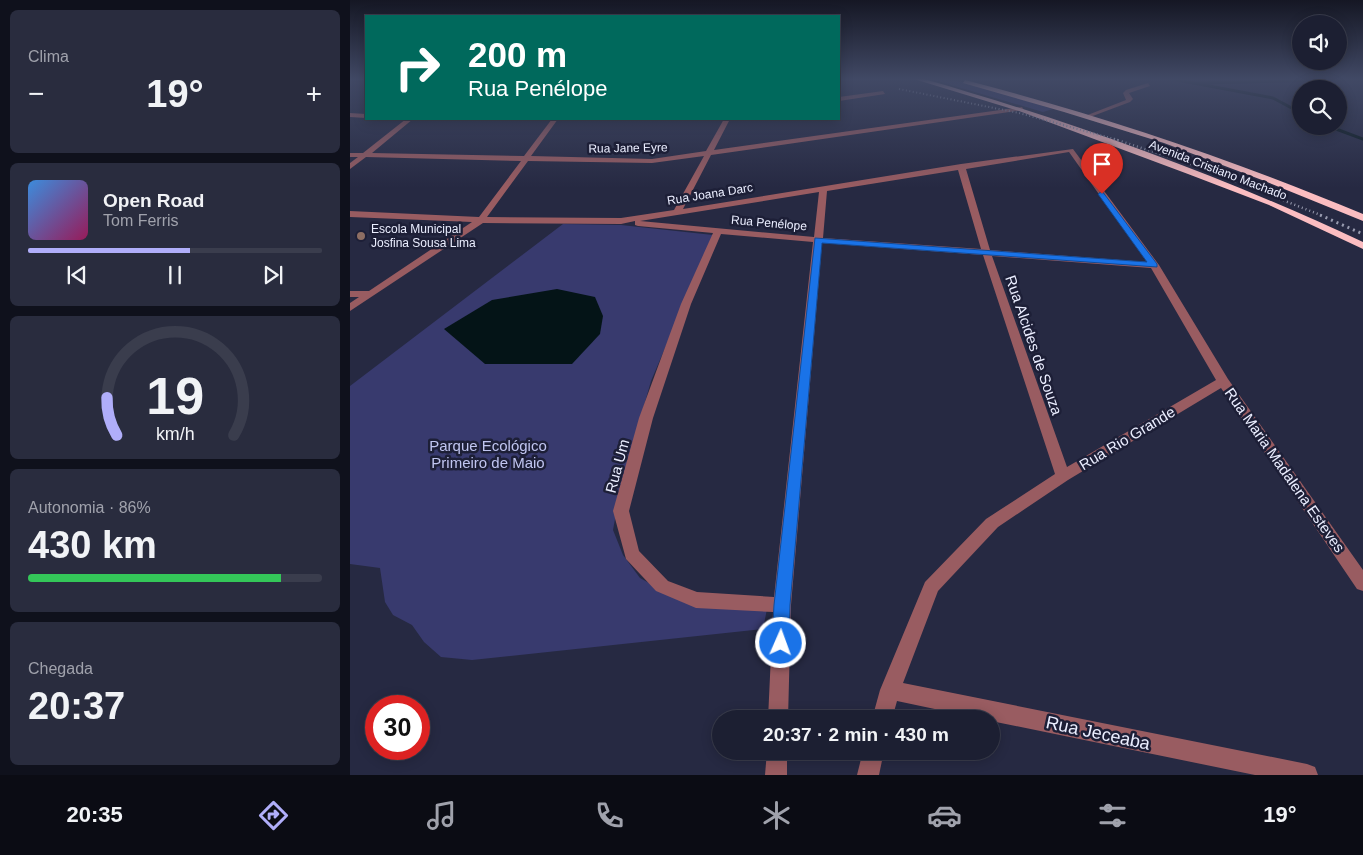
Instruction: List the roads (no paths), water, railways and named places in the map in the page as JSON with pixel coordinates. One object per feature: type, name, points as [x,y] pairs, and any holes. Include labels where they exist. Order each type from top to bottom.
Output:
[{"type":"highway","name":"Avenida Cristiano Machado","points":[[1038,115],[1272,203],[1363,246]]},
{"type":"highway","name":"Avenida Cristiano Machado","points":[[1085,115],[1226,161],[1363,218]]},
{"type":"street","name":"Rua Jane Eyre","points":[[350,155],[652,161],[708,155],[980,115]]},
{"type":"street","points":[[350,167],[409,120]]},
{"type":"street","points":[[350,308],[481,220],[554,120]]},
{"type":"street","points":[[677,212],[726,120]]},
{"type":"street","name":"Rua Joana Darc","points":[[350,214],[481,220],[621,221],[1071,150],[1154,265]]},
{"type":"street","name":"Rua Alcides de Souza","points":[[960,166],[986,251],[1063,476]]},
{"type":"street","points":[[778,710],[782,605],[823,189]]},
{"type":"street","name":"Rua Penélope","points":[[621,221],[718,232],[1154,265]]},
{"type":"street","name":"Rua Um","points":[[718,232],[686,304],[646,418],[621,511],[632,554],[662,586],[696,600],[782,605]]},
{"type":"street","points":[[1154,265],[1223,381]]},
{"type":"street","points":[[350,294],[370,294]]},
{"type":"street","name":"Rua Rio Grande","points":[[884,710],[890,690],[931,587],[992,523],[1063,476],[1223,381]]},
{"type":"street","name":"Rua Maria Madalena Esteves","points":[[1223,381],[1363,584]]},
{"type":"street","name":"Rua Jeceaba","points":[[890,690],[1307,775]]},
{"type":"street","points":[[776,775],[777,760]]},
{"type":"street","points":[[868,775],[872,760]]},
{"type":"waterway","points":[[1347,133],[1363,139]]},
{"type":"railway","points":[[1027,115],[1118,140]]},
{"type":"railway","points":[[1114,139],[1194,165],[1323,216]]},
{"type":"railway","points":[[1320,215],[1363,234]]},
{"type":"place","name":"Escola Municipal Josfina Sousa Lima","points":[[361,236]]},
{"type":"park label","name":"Parque Ecológico Primeiro de Maio","points":[[488,454]]}]
